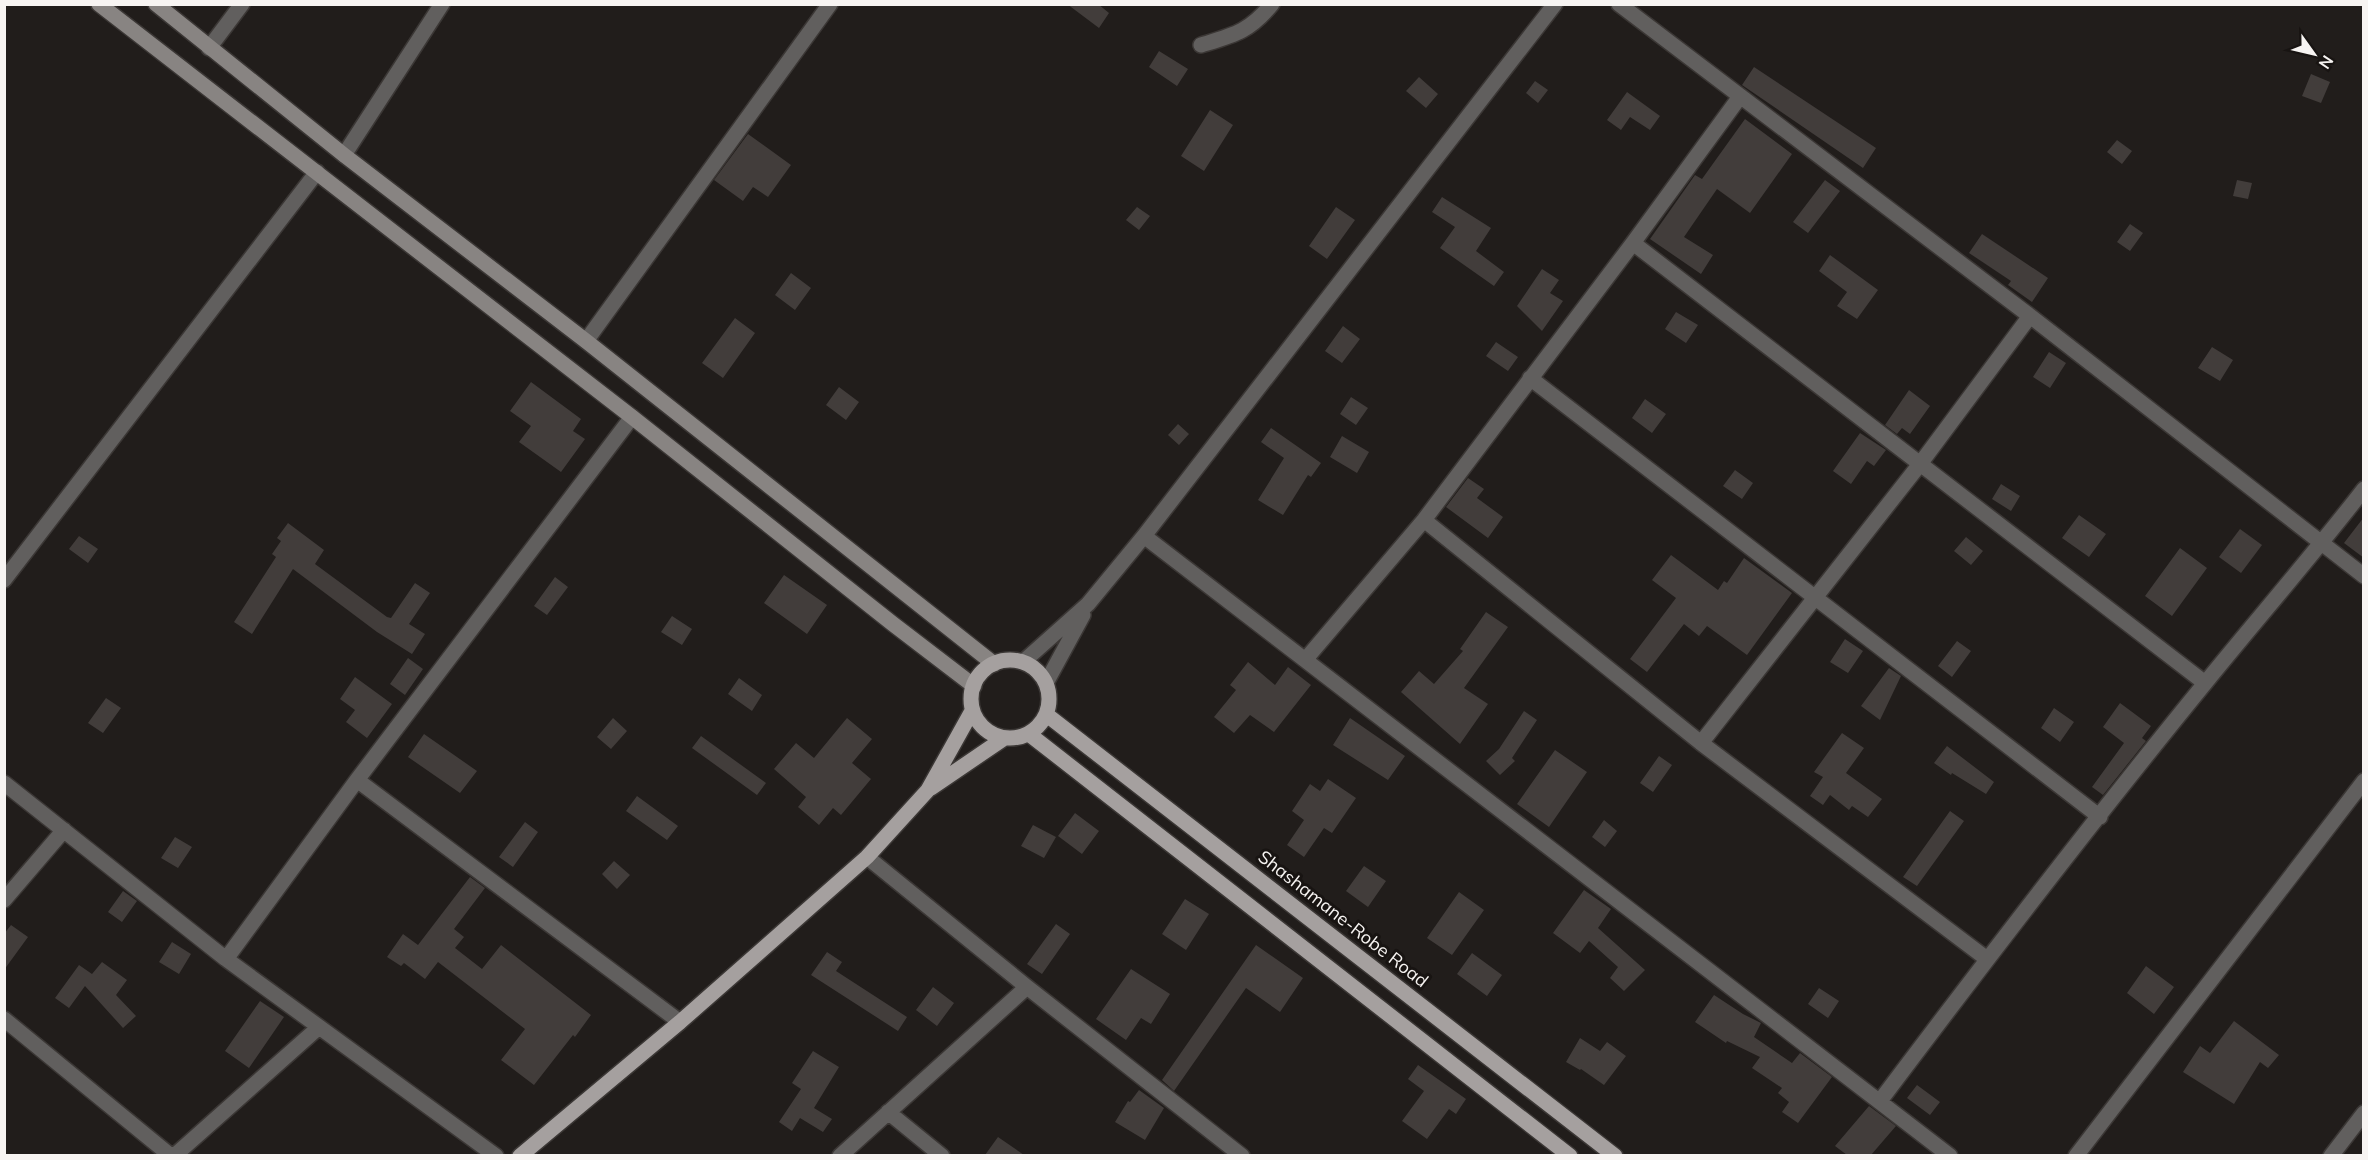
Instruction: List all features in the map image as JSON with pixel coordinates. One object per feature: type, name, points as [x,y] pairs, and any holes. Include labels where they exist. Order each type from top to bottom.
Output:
[{"type":"main road","points":[[99,4],[632,417],[974,686]]},
{"type":"main road","points":[[156,4],[344,155],[586,341],[994,664]]},
{"type":"main road","points":[[1008,660],[1023,662],[1041,674],[1047,683],[1050,693],[1047,715],[1043,723],[1029,734],[1004,739],[995,736],[981,726],[972,711],[971,694],[978,677],[994,664],[1008,660]]},
{"type":"main road","points":[[519,1155],[680,1022],[867,857],[928,790],[972,711]]},
{"type":"main road","name":"Shashamane-Robe Road","points":[[1047,715],[1614,1155]]},
{"type":"main road","points":[[1029,734],[1570,1155]]},
{"type":"main road","points":[[928,790],[1004,739]]},
{"type":"street","points":[[209,48],[242,4]]},
{"type":"street","points":[[344,155],[442,4]]},
{"type":"street","points":[[586,341],[830,4]]},
{"type":"street","points":[[1201,45],[1245,31],[1261,18],[1272,4]]},
{"type":"street","points":[[1023,662],[1088,604],[1144,536],[1555,4]]},
{"type":"street","points":[[1619,4],[1739,98],[2030,316],[2364,576]]},
{"type":"street","points":[[1305,660],[1424,520],[1739,98]]},
{"type":"street","points":[[4,580],[316,172]]},
{"type":"street","points":[[1633,243],[2205,683]]},
{"type":"street","points":[[1701,743],[1920,464],[2030,316]]},
{"type":"street","points":[[1530,378],[2100,817]]},
{"type":"street","points":[[226,959],[357,780],[632,417]]},
{"type":"street","points":[[1880,1101],[1987,959],[2205,683],[2364,489]]},
{"type":"street","points":[[1424,520],[1701,743],[1987,959]]},
{"type":"street","points":[[1144,536],[1950,1155]]},
{"type":"street","points":[[1047,683],[1088,604]]},
{"type":"street","points":[[357,780],[680,1022]]},
{"type":"street","points":[[2076,1155],[2364,781]]},
{"type":"street","points":[[4,783],[226,959],[496,1155]]},
{"type":"street","points":[[4,900],[64,830]]},
{"type":"street","points":[[867,857],[1027,987],[1242,1155]]},
{"type":"street","points":[[840,1155],[1027,987]]},
{"type":"street","points":[[4,1019],[172,1155],[318,1028]]},
{"type":"street","points":[[888,1112],[942,1155]]},
{"type":"street","points":[[2331,1155],[2364,1113]]},
{"type":"building","points":[[1067,4],[1098,4],[1109,13],[1099,28]]},
{"type":"building","points":[[1159,51],[1188,69],[1177,86],[1149,67]]},
{"type":"building","points":[[1754,67],[1876,148],[1863,168],[1742,85]]},
{"type":"building","points":[[2311,74],[2330,82],[2321,103],[2302,96]]},
{"type":"building","points":[[1419,77],[1438,94],[1426,108],[1406,91]]},
{"type":"building","points":[[1535,81],[1548,90],[1538,103],[1526,93]]},
{"type":"building","points":[[1627,92],[1660,116],[1650,130],[1630,117],[1621,130],[1607,120]]},
{"type":"building","points":[[1210,110],[1233,125],[1204,171],[1181,156]]},
{"type":"building","points":[[1745,119],[1792,154],[1750,213],[1717,189],[1684,237],[1713,255],[1701,274],[1650,239],[1695,175],[1702,179]]},
{"type":"building","points":[[748,134],[791,165],[768,197],[753,187],[743,201],[714,180]]},
{"type":"building","points":[[2117,140],[2132,151],[2122,164],[2107,152]]},
{"type":"building","points":[[1825,180],[1840,191],[1808,233],[1793,222]]},
{"type":"building","points":[[2237,180],[2252,183],[2248,199],[2233,196]]},
{"type":"building","points":[[1442,197],[1491,228],[1476,251],[1504,272],[1494,286],[1440,248],[1455,227],[1432,212]]},
{"type":"building","points":[[1137,207],[1150,216],[1139,230],[1126,220]]},
{"type":"building","points":[[1336,207],[1355,220],[1327,259],[1309,246]]},
{"type":"building","points":[[2130,224],[2143,233],[2130,251],[2117,242]]},
{"type":"building","points":[[1982,234],[2048,278],[2032,302],[2008,285],[2011,281],[1969,253]]},
{"type":"building","points":[[1830,255],[1878,290],[1857,319],[1837,306],[1847,292],[1819,271]]},
{"type":"building","points":[[1542,269],[1559,280],[1550,293],[1563,301],[1542,331],[1517,306]]},
{"type":"building","points":[[791,273],[811,288],[795,310],[775,295]]},
{"type":"building","points":[[1676,312],[1698,325],[1686,343],[1665,329]]},
{"type":"building","points":[[735,318],[755,333],[723,378],[702,363]]},
{"type":"building","points":[[1343,326],[1360,339],[1342,363],[1325,351]]},
{"type":"building","points":[[1496,342],[1518,357],[1508,371],[1486,356]]},
{"type":"building","points":[[2212,347],[2233,360],[2220,381],[2198,368]]},
{"type":"building","points":[[2049,352],[2066,363],[2050,388],[2033,377]]},
{"type":"building","points":[[531,382],[581,419],[573,431],[585,439],[561,472],[519,442],[531,426],[510,411]]},
{"type":"building","points":[[839,387],[859,402],[846,420],[826,405]]},
{"type":"building","points":[[1909,390],[1930,406],[1910,434],[1902,428],[1897,434],[1885,425]]},
{"type":"building","points":[[1351,397],[1368,408],[1356,425],[1340,414]]},
{"type":"building","points":[[1645,399],[1666,414],[1652,433],[1632,418]]},
{"type":"building","points":[[1178,424],[1189,434],[1179,445],[1168,435]]},
{"type":"building","points":[[1271,428],[1321,463],[1311,477],[1308,475],[1283,515],[1258,500],[1284,458],[1261,442]]},
{"type":"building","points":[[1860,433],[1886,450],[1874,466],[1867,461],[1851,484],[1833,471]]},
{"type":"building","points":[[1342,436],[1369,452],[1357,473],[1330,457]]},
{"type":"building","points":[[1735,470],[1753,483],[1742,499],[1723,486]]},
{"type":"building","points":[[1468,478],[1484,489],[1477,498],[1503,517],[1488,538],[1446,507]]},
{"type":"building","points":[[2001,484],[2020,496],[2011,511],[1992,499]]},
{"type":"building","points":[[2079,515],[2106,534],[2089,557],[2062,538]]},
{"type":"building","points":[[2364,517],[2364,558],[2344,543]]},
{"type":"building","points":[[288,523],[324,550],[315,564],[387,617],[391,618],[415,583],[430,593],[409,624],[425,634],[412,654],[377,632],[293,569],[252,634],[234,622],[276,557],[272,554],[281,541],[277,538]]},
{"type":"building","points":[[2240,529],[2262,545],[2241,573],[2219,557]]},
{"type":"building","points":[[79,536],[98,549],[88,563],[69,549]]},
{"type":"building","points":[[1966,537],[1983,551],[1971,565],[1954,551]]},
{"type":"building","points":[[2180,548],[2207,568],[2172,616],[2145,596]]},
{"type":"building","points":[[1671,555],[1718,590],[1724,581],[1727,583],[1744,558],[1792,593],[1747,655],[1707,626],[1699,636],[1684,624],[1647,672],[1630,659],[1676,598],[1652,580]]},
{"type":"building","points":[[784,575],[827,605],[807,634],[764,603]]},
{"type":"building","points":[[555,577],[568,587],[547,615],[534,606]]},
{"type":"building","points":[[1486,612],[1508,627],[1464,688],[1488,704],[1460,744],[1401,692],[1419,671],[1434,684],[1463,651],[1460,649]]},
{"type":"building","points":[[672,616],[692,629],[682,645],[661,632]]},
{"type":"building","points":[[1845,639],[1863,651],[1848,673],[1830,662]]},
{"type":"building","points":[[1957,641],[1971,651],[1952,677],[1938,666]]},
{"type":"building","points":[[408,658],[423,669],[405,695],[390,684]]},
{"type":"building","points":[[1248,662],[1275,685],[1288,667],[1311,685],[1274,732],[1250,715],[1234,733],[1214,717],[1236,690],[1230,685]]},
{"type":"building","points":[[1889,668],[1901,676],[1880,720],[1861,706]]},
{"type":"building","points":[[355,677],[392,704],[367,738],[346,722],[355,710],[340,699]]},
{"type":"building","points":[[739,678],[762,695],[752,711],[728,694]]},
{"type":"building","points":[[106,698],[121,708],[103,733],[88,723]]},
{"type":"building","points":[[2120,703],[2151,726],[2142,738],[2146,741],[2103,795],[2092,787],[2124,743],[2103,727]]},
{"type":"building","points":[[2054,708],[2074,722],[2060,742],[2041,728]]},
{"type":"building","points":[[1524,711],[1537,720],[1512,758],[1515,761],[1500,775],[1486,761],[1499,749]]},
{"type":"building","points":[[613,718],[627,731],[611,749],[597,737]]},
{"type":"building","points":[[847,718],[872,739],[852,763],[871,779],[841,815],[833,808],[819,825],[798,807],[806,797],[774,769],[796,743],[814,758]]},
{"type":"building","points":[[1350,718],[1405,756],[1388,780],[1333,745]]},
{"type":"building","points":[[1842,733],[1864,748],[1846,773],[1882,799],[1868,817],[1852,806],[1849,810],[1830,795],[1823,805],[1810,796],[1823,777],[1814,772]]},
{"type":"building","points":[[424,734],[477,771],[460,793],[408,757]]},
{"type":"building","points":[[701,736],[766,783],[757,795],[692,748]]},
{"type":"building","points":[[1947,746],[1994,782],[1986,794],[1934,763]]},
{"type":"building","points":[[1555,750],[1587,772],[1549,827],[1517,804]]},
{"type":"building","points":[[1659,756],[1672,765],[1653,792],[1640,783]]},
{"type":"building","points":[[1328,779],[1356,798],[1332,833],[1324,828],[1304,857],[1287,845],[1304,820],[1292,811],[1310,784],[1320,791]]},
{"type":"building","points":[[637,796],[678,826],[667,840],[626,811]]},
{"type":"building","points":[[1950,811],[1964,821],[1917,886],[1903,877]]},
{"type":"building","points":[[1075,813],[1099,831],[1082,854],[1058,836]]},
{"type":"building","points":[[1604,820],[1617,831],[1605,847],[1592,837]]},
{"type":"building","points":[[525,822],[538,832],[513,867],[499,857]]},
{"type":"building","points":[[1033,825],[1056,837],[1044,858],[1021,846]]},
{"type":"building","points":[[175,837],[192,847],[178,868],[161,858]]},
{"type":"building","points":[[614,861],[630,875],[617,889],[602,874]]},
{"type":"building","points":[[1364,866],[1386,881],[1368,907],[1346,891]]},
{"type":"building","points":[[470,877],[485,888],[454,929],[464,937],[455,948],[482,969],[501,945],[591,1015],[534,1085],[501,1060],[525,1029],[438,962],[425,979],[404,963],[401,966],[387,957],[403,934],[418,945]]},
{"type":"building","points":[[1584,890],[1611,909],[1598,928],[1645,970],[1624,991],[1610,978],[1618,967],[1589,941],[1580,953],[1553,933]]},
{"type":"building","points":[[123,891],[137,901],[122,922],[108,912]]},
{"type":"building","points":[[1459,892],[1484,910],[1452,955],[1427,938]]},
{"type":"building","points":[[1185,899],[1209,914],[1186,950],[1162,934]]},
{"type":"building","points":[[1056,924],[1070,934],[1042,974],[1027,964]]},
{"type":"building","points":[[11,925],[28,937],[4,970],[4,934]]},
{"type":"building","points":[[172,942],[191,954],[179,974],[159,962]]},
{"type":"building","points":[[1256,945],[1303,978],[1280,1012],[1246,988],[1174,1091],[1162,1080]]},
{"type":"building","points":[[827,952],[842,962],[836,971],[907,1017],[898,1031],[811,975]]},
{"type":"building","points":[[1472,953],[1502,975],[1487,996],[1457,974]]},
{"type":"building","points":[[102,962],[127,980],[116,995],[136,1016],[123,1028],[85,986],[69,1008],[55,998],[79,965],[92,974]]},
{"type":"building","points":[[2146,966],[2174,987],[2154,1014],[2127,993]]},
{"type":"building","points":[[1131,969],[1170,994],[1151,1024],[1141,1018],[1126,1040],[1096,1019]]},
{"type":"building","points":[[933,987],[954,1003],[937,1026],[916,1010]]},
{"type":"building","points":[[1819,988],[1839,1001],[1828,1018],[1808,1004]]},
{"type":"building","points":[[1714,995],[1761,1023],[1754,1037],[1792,1063],[1800,1053],[1832,1077],[1798,1123],[1782,1112],[1789,1102],[1778,1093],[1782,1088],[1752,1068],[1760,1057],[1727,1041],[1726,1043],[1695,1022]]},
{"type":"building","points":[[260,1001],[284,1017],[249,1068],[225,1051]]},
{"type":"building","points":[[2234,1021],[2279,1055],[2268,1068],[2260,1062],[2234,1104],[2183,1072],[2200,1046],[2210,1053]]},
{"type":"building","points":[[1580,1038],[1600,1051],[1607,1042],[1626,1056],[1604,1085],[1566,1062]]},
{"type":"building","points":[[813,1051],[839,1067],[814,1108],[832,1119],[823,1132],[800,1118],[792,1131],[779,1122],[801,1089],[792,1083]]},
{"type":"building","points":[[1418,1065],[1466,1099],[1456,1114],[1449,1109],[1427,1139],[1402,1121],[1424,1091],[1408,1079]]},
{"type":"building","points":[[1917,1085],[1940,1102],[1930,1115],[1907,1098]]},
{"type":"building","points":[[1139,1090],[1164,1108],[1145,1140],[1115,1122],[1128,1101],[1130,1102]]},
{"type":"building","points":[[1869,1106],[1896,1126],[1871,1155],[1847,1155],[1835,1146]]},
{"type":"building","points":[[998,1137],[1024,1155],[985,1155]]}]
